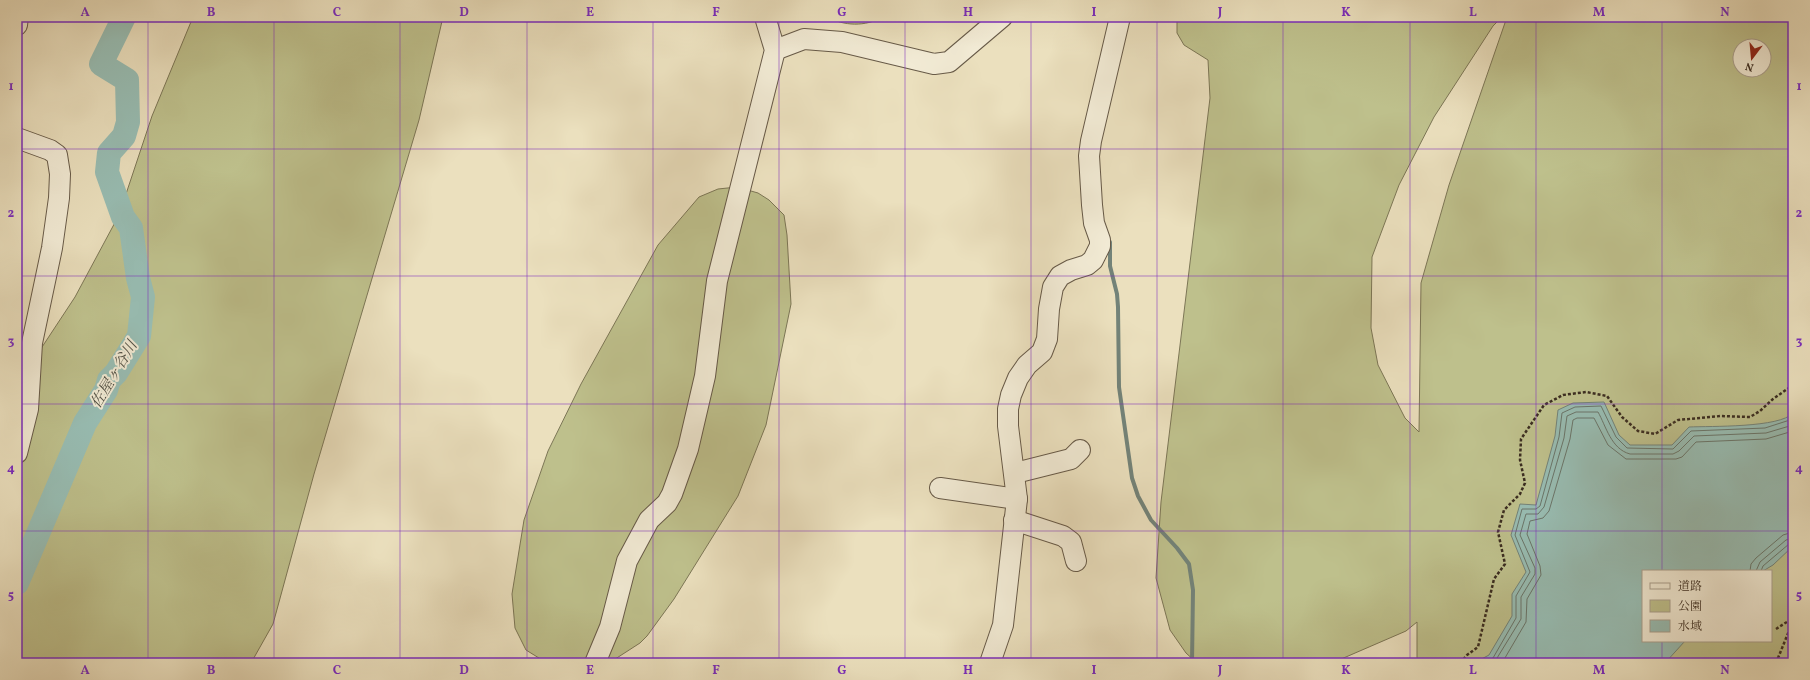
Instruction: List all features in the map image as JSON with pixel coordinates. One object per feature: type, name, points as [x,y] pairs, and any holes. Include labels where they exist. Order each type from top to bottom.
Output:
[{"type":"street","points":[[17,25],[18,17]]},
{"type":"street","points":[[595,663],[610,627],[627,561],[648,520],[667,503],[688,449],[705,376],[717,281],[775,50],[765,17]]},
{"type":"street","points":[[775,50],[804,39],[842,42],[934,64],[949,62],[1002,17]]},
{"type":"street","points":[[990,663],[1003,625],[1017,499],[1008,426],[1008,409],[1011,395],[1018,378],[1027,365],[1042,352],[1047,339],[1049,308],[1053,287],[1060,276],[1071,270],[1087,265],[1093,260],[1100,246],[1100,240],[1093,217],[1089,156],[1091,141],[1120,17]]},
{"type":"street","points":[[17,138],[50,150],[57,155],[60,174],[60,198],[52,248],[32,343],[28,409],[17,453]]},
{"type":"street","points":[[1014,473],[1070,459],[1080,450]]},
{"type":"street","points":[[940,488],[1017,499]]},
{"type":"street","points":[[1014,520],[1063,536],[1072,542],[1076,561]]},
{"type":"path","points":[[1460,663],[1467,654],[1478,647],[1494,579],[1505,564],[1498,532],[1504,510],[1520,494],[1526,483],[1520,460],[1520,439],[1544,405],[1563,396],[1586,392],[1607,396],[1622,417],[1638,431],[1655,434],[1678,420],[1721,416],[1750,417],[1793,385]]},
{"type":"path","points":[[1786,391],[1793,392]]},
{"type":"path","points":[[1776,629],[1793,618]]},
{"type":"path","points":[[1776,663],[1793,621]]},
{"type":"path","points":[[1790,663],[1793,656]]},
{"type":"green space","points":[[193,17],[443,17],[419,120],[314,474],[273,624],[251,663],[17,663],[17,385],[75,297],[119,215],[152,116]]},
{"type":"green space","points":[[828,17],[882,17],[862,24],[847,24]]},
{"type":"green space","points":[[1177,17],[1502,17],[1493,26],[1434,117],[1399,185],[1372,257],[1371,328],[1378,365],[1405,418],[1419,432],[1421,283],[1449,185],[1507,17],[1793,17],[1793,663],[1417,663],[1417,622],[1406,631],[1332,663],[1197,663],[1186,653],[1170,630],[1156,578],[1161,502],[1210,98],[1208,60],[1184,45],[1177,33]]},
{"type":"green space","points":[[737,187],[758,193],[769,200],[784,215],[787,235],[791,304],[766,425],[738,496],[674,599],[647,636],[640,643],[609,663],[547,663],[526,650],[515,628],[512,594],[524,520],[548,451],[581,384],[658,245],[699,197],[718,189]]},
{"type":"water","points":[[1604,402],[1619,435],[1630,445],[1672,445],[1689,427],[1760,424],[1786,418],[1793,413],[1793,546],[1773,565],[1765,570],[1642,570],[1642,642],[1684,642],[1665,663],[1474,663],[1489,655],[1512,616],[1512,594],[1526,572],[1511,535],[1520,504],[1536,505],[1555,436],[1558,410],[1573,403]]},
{"type":"waterway","name":"佐屋ヶ谷川","points":[[17,583],[85,423],[106,390],[109,380],[116,373],[139,336],[143,297],[138,278],[131,228],[123,217],[107,172],[109,153],[124,136],[128,122],[127,80],[101,64],[124,17]]},
{"type":"waterway","points":[[1110,242],[1110,266],[1117,294],[1118,307],[1119,387],[1132,478],[1138,496],[1151,520],[1177,548],[1189,564],[1193,590],[1192,663]]}]
